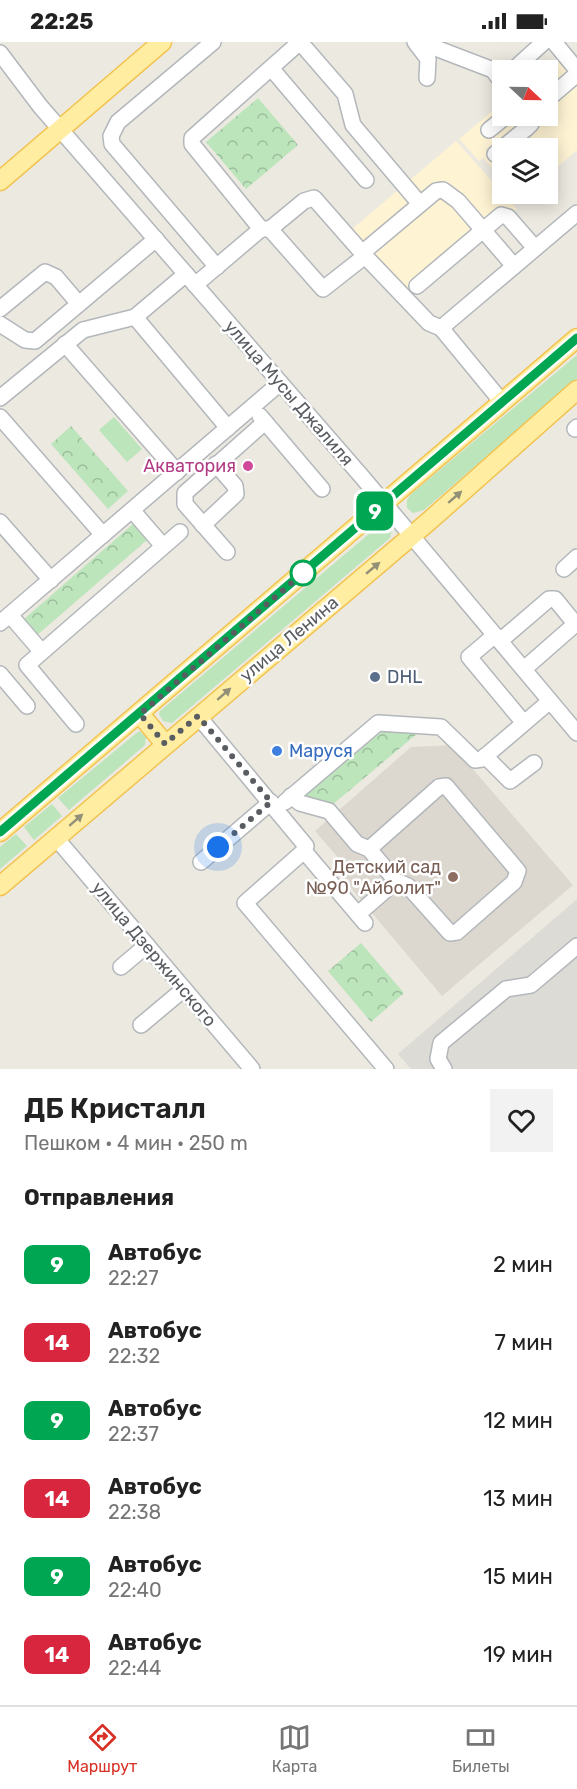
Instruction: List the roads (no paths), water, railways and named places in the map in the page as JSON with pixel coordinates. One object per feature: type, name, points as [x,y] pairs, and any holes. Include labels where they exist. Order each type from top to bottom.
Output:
[{"type":"main road","points":[[0,181],[162,42]]},
{"type":"main road","points":[[0,832],[577,338]]},
{"type":"main road","name":"улица Ленина","points":[[0,886],[411,536],[577,390]]},
{"type":"main road","points":[[140,714],[165,744]]},
{"type":"street","points":[[213,42],[118,122],[111,136],[112,144],[217,267]]},
{"type":"street","points":[[420,204],[353,125],[345,94],[300,42],[192,138],[192,144],[266,229],[323,289],[420,204],[436,191],[443,190],[458,201],[514,266]]},
{"type":"street","points":[[415,42],[434,54],[492,70]]},
{"type":"street","points":[[420,42],[434,54]]},
{"type":"street","points":[[524,60],[544,42]]},
{"type":"street","points":[[554,42],[577,70]]},
{"type":"street","name":"улица Мусы Джалиля","points":[[0,54],[60,129],[384,503],[577,733]]},
{"type":"street","points":[[427,78],[434,54]]},
{"type":"street","points":[[271,68],[366,180]]},
{"type":"street","points":[[558,90],[577,74]]},
{"type":"street","points":[[489,130],[494,126]]},
{"type":"street","points":[[515,138],[529,126]]},
{"type":"street","points":[[0,398],[65,344],[92,326],[135,317],[190,279],[217,267],[304,201],[314,198],[429,323],[441,328],[502,402]]},
{"type":"street","points":[[441,328],[577,213]]},
{"type":"street","points":[[417,286],[501,215],[506,215],[535,248]]},
{"type":"street","points":[[0,324],[31,343],[156,239]]},
{"type":"street","points":[[0,309],[45,272],[56,277],[79,304]]},
{"type":"street","points":[[135,317],[228,428]]},
{"type":"street","points":[[65,344],[177,472]]},
{"type":"street","points":[[41,651],[5,619],[280,383]]},
{"type":"street","points":[[252,407],[322,489]]},
{"type":"street","points":[[0,417],[103,535]]},
{"type":"street","points":[[226,552],[185,504],[184,493],[265,422]]},
{"type":"street","points":[[203,525],[237,494],[235,486],[216,464]]},
{"type":"street","points":[[132,510],[163,546]]},
{"type":"street","points":[[0,522],[51,579]]},
{"type":"street","points":[[76,724],[28,668],[29,662],[180,532]]},
{"type":"street","points":[[564,569],[577,557]]},
{"type":"street","points":[[524,669],[572,627],[573,621],[555,599],[549,599],[469,657],[524,723]]},
{"type":"street","points":[[1,678],[27,706]]},
{"type":"street","points":[[201,862],[274,805],[291,796],[378,723],[441,727],[470,758],[475,760],[485,756],[550,701]]},
{"type":"street","points":[[198,716],[305,842],[304,851],[245,903],[386,1069]]},
{"type":"street","points":[[485,756],[510,781],[534,763]]},
{"type":"street","points":[[291,796],[300,803],[329,812],[357,844],[369,849],[396,881],[408,886],[446,931],[453,933],[514,882],[518,871],[446,786],[439,787],[369,849]]},
{"type":"street","name":"улица Дзержинского","points":[[56,838],[252,1069]]},
{"type":"street","points":[[304,851],[361,918],[396,881]]},
{"type":"street","points":[[122,967],[147,945]]},
{"type":"street","points":[[444,1069],[438,1059],[441,1043],[506,989],[531,985],[577,946]]},
{"type":"street","points":[[141,1025],[184,989]]},
{"type":"place","name":"Акватория","points":[[248,466]]},
{"type":"place","name":"DHL","points":[[375,677]]},
{"type":"place","name":"Маруся","points":[[277,751]]},
{"type":"place","name":"Детский сад №90 \"Айболит\"","points":[[453,877]]}]
